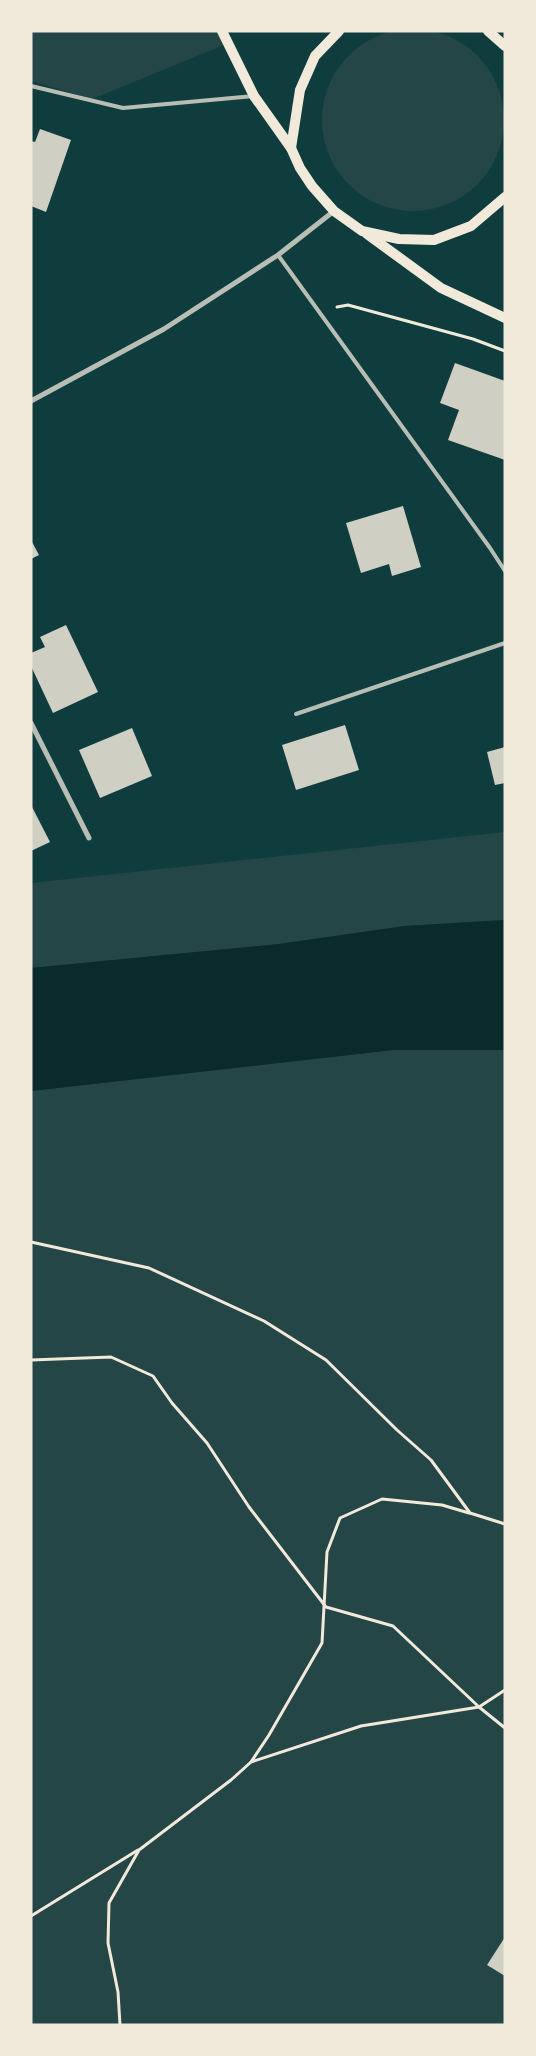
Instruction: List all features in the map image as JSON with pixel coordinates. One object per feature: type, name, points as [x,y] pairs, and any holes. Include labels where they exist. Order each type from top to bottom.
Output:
[{"type":"main road","points":[[222,31],[254,96],[290,148],[300,168],[334,211],[441,288],[505,318]]},
{"type":"main road","points":[[290,148],[300,90],[315,56],[339,31]]},
{"type":"main road","points":[[488,31],[505,46]]},
{"type":"main road","points":[[362,231],[399,239],[434,240],[471,226],[505,197]]},
{"type":"street","points":[[31,401],[164,329],[278,255],[334,211]]},
{"type":"street","points":[[31,724],[89,838]]},
{"type":"lane","points":[[31,86],[123,108],[254,96]]},
{"type":"lane","points":[[278,255],[505,571]]},
{"type":"lane","points":[[296,714],[505,643]]},
{"type":"path","points":[[318,311],[348,305],[473,339],[505,351]]},
{"type":"path","points":[[31,1242],[149,1268],[264,1321],[326,1360],[431,1460],[470,1513]]},
{"type":"path","points":[[31,1360],[111,1357],[153,1376],[172,1404],[207,1443],[249,1507],[326,1607],[393,1626],[479,1707],[505,1728]]},
{"type":"path","points":[[31,1916],[138,1850],[231,1780],[250,1762],[269,1735],[322,1643],[326,1607],[327,1552],[340,1518],[382,1499],[442,1505],[505,1524]]},
{"type":"path","points":[[250,1762],[361,1726],[479,1707],[505,1690]]},
{"type":"path","points":[[120,2025],[118,1992],[108,1942],[109,1903],[138,1850]]},
{"type":"shaded area","points":[[413,29],[431,31],[448,36],[477,56],[497,85],[502,102],[504,120],[502,138],[497,155],[477,184],[448,204],[431,209],[413,211],[395,209],[378,204],[349,184],[329,155],[324,138],[322,120],[324,102],[329,85],[349,56],[378,36],[395,31]]},
{"type":"shaded area","points":[[31,31],[226,31],[229,43],[92,99],[31,81]]},
{"type":"shaded area","points":[[505,832],[505,920],[405,926],[279,944],[31,968],[31,883]]},
{"type":"shaded area","points":[[505,920],[505,1050],[393,1050],[31,1091],[31,968],[279,944],[405,926]]},
{"type":"shaded area","points":[[393,1050],[505,1050],[505,2025],[31,2025],[31,1091]]},
{"type":"building","points":[[40,129],[71,140],[46,212],[31,206],[31,141],[35,142]]},
{"type":"building","points":[[455,363],[505,381],[505,460],[448,440],[459,410],[440,403]]},
{"type":"building","points":[[403,506],[421,567],[392,576],[389,564],[361,573],[346,523]]},
{"type":"building","points":[[31,540],[39,555],[31,559]]},
{"type":"building","points":[[66,625],[98,692],[53,713],[31,666],[31,653],[45,647],[40,637]]},
{"type":"building","points":[[345,725],[359,770],[296,790],[282,745]]},
{"type":"building","points":[[132,728],[152,776],[100,798],[79,750]]},
{"type":"building","points":[[505,747],[505,783],[495,785],[487,752]]},
{"type":"building","points":[[31,805],[50,842],[31,851]]},
{"type":"building","points":[[505,1937],[505,1976],[487,1965]]}]
